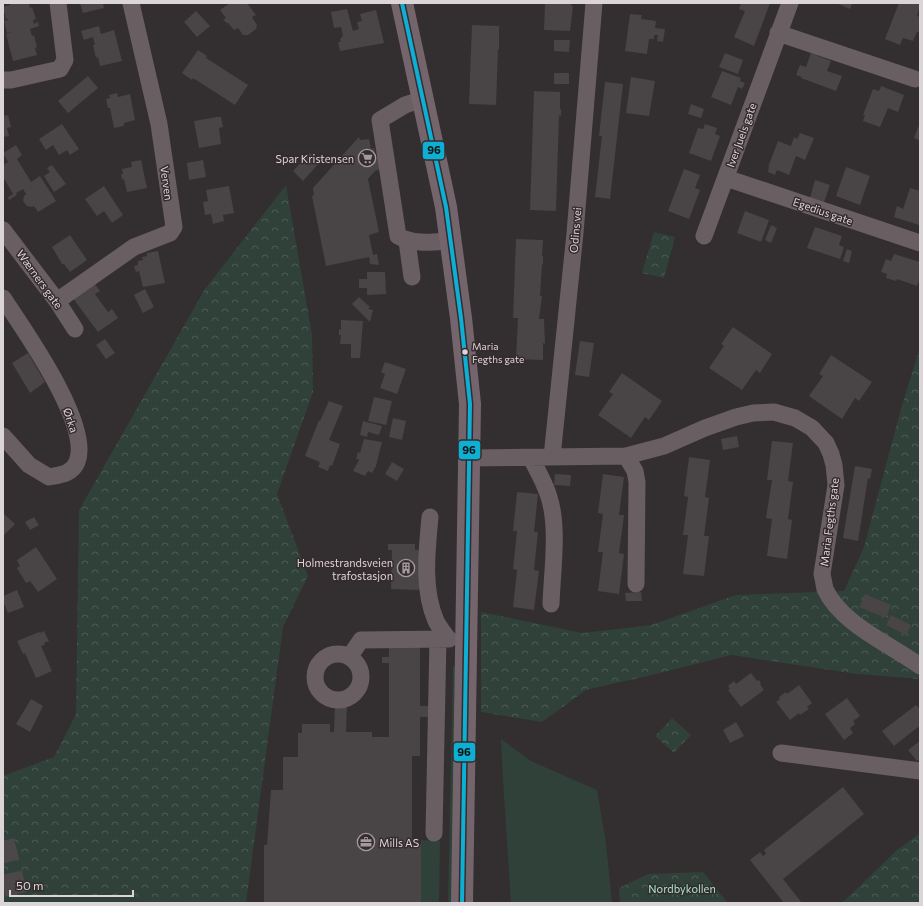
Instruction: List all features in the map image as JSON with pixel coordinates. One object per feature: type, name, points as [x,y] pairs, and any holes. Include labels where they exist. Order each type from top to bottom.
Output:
[{"type":"main road","points":[[402,3],[444,200],[451,241],[470,404],[470,458],[451,639],[462,903]]},
{"type":"street","points":[[3,80],[12,80],[60,68],[65,60],[58,3]]},
{"type":"street","name":"Verven","points":[[57,301],[134,247],[170,233],[174,227],[159,124],[131,3]]},
{"type":"street","name":"Odins vei","points":[[552,458],[575,233],[594,3]]},
{"type":"street","name":"Iver Juels gate","points":[[704,236],[790,3]]},
{"type":"street","points":[[778,33],[915,79]]},
{"type":"street","points":[[423,99],[377,115],[398,236],[407,241],[451,241]]},
{"type":"street","name":"Egedius gate","points":[[726,178],[920,243]]},
{"type":"street","name":"Wærners gate","points":[[3,230],[57,301],[75,329]]},
{"type":"street","points":[[407,241],[412,277]]},
{"type":"street","name":"Ørka","points":[[3,298],[54,378],[73,421],[79,446],[77,463],[66,474],[49,477],[30,465],[3,436]]},
{"type":"street","name":"Maria Fegths gate","points":[[470,458],[626,456],[664,446],[736,416],[753,413],[774,412],[795,418],[812,428],[826,443],[834,465],[836,485],[822,574],[825,588],[835,604],[847,618],[862,629],[904,654],[920,666]]},
{"type":"street","points":[[626,456],[635,471],[637,482],[636,584]]},
{"type":"street","points":[[531,458],[550,497],[552,511],[554,540],[551,604]]},
{"type":"street","points":[[430,517],[427,548],[428,593],[436,621],[451,639],[434,833]]},
{"type":"street","points":[[350,656],[361,640],[451,639]]},
{"type":"street","points":[[781,753],[920,771]]},
{"type":"green space","points":[[286,185],[312,335],[313,392],[277,494],[308,576],[283,627],[246,903],[3,903],[3,776],[54,757],[76,714],[79,510],[205,289]]},
{"type":"green space","points":[[654,232],[675,237],[664,278],[642,273]]},
{"type":"green space","points":[[920,348],[920,679],[857,674],[731,655],[586,690],[542,722],[481,712],[481,612],[582,633],[651,625],[736,595],[844,591],[864,547],[902,405]]},
{"type":"green space","points":[[453,664],[458,672],[454,903],[448,903]]},
{"type":"green space","points":[[672,718],[691,735],[674,753],[655,736]]},
{"type":"green space","points":[[501,739],[531,761],[597,790],[606,843],[612,903],[511,903]]},
{"type":"green space","points":[[920,833],[920,903],[842,903],[897,850]]},
{"type":"green space","points":[[421,840],[440,841],[439,903],[421,903]]},
{"type":"green space","name":"Nordbykollen","points":[[703,872],[728,903],[620,903],[619,888],[648,874]]},
{"type":"building","points":[[9,3],[29,3],[30,8],[32,7],[36,19],[33,20],[34,24],[38,22],[39,26],[30,29],[32,36],[34,35],[37,55],[13,61],[6,34],[11,32],[7,33],[4,21],[8,19],[6,19],[3,8],[10,5]]},
{"type":"building","points":[[80,3],[103,3],[104,8],[83,13]]},
{"type":"building","points":[[230,3],[247,3],[256,15],[252,17],[257,25],[256,29],[248,35],[243,35],[238,28],[234,30],[223,20],[226,18],[220,10]]},
{"type":"building","points":[[545,3],[572,3],[571,6],[573,6],[570,31],[544,30]]},
{"type":"building","points":[[741,3],[770,3],[754,46],[734,37],[745,11],[739,9]]},
{"type":"building","points":[[836,3],[852,3],[850,9]]},
{"type":"building","points":[[899,3],[914,3],[920,5],[917,16],[920,17],[919,32],[917,32],[913,41],[903,38],[900,45],[885,39]]},
{"type":"building","points":[[347,9],[353,31],[359,29],[357,22],[362,21],[360,14],[376,10],[384,43],[340,51],[338,42],[341,42],[340,39],[343,36],[341,27],[334,28],[331,12]]},
{"type":"building","points":[[196,11],[210,26],[197,37],[184,22]]},
{"type":"building","points":[[630,14],[642,15],[641,19],[656,21],[655,28],[665,29],[663,42],[657,41],[658,35],[654,35],[654,39],[649,39],[647,54],[625,51]]},
{"type":"building","points":[[472,25],[499,26],[496,105],[469,104]]},
{"type":"building","points":[[99,26],[101,34],[114,30],[122,61],[100,66],[98,57],[96,58],[93,37],[84,40],[81,31]]},
{"type":"building","points":[[554,40],[570,40],[569,52],[554,51]]},
{"type":"building","points":[[198,50],[207,56],[206,58],[248,85],[235,105],[193,78],[192,80],[182,73]]},
{"type":"building","points":[[725,53],[743,60],[738,74],[719,67]]},
{"type":"building","points":[[811,53],[831,61],[827,71],[842,76],[836,91],[796,75],[800,65],[806,67]]},
{"type":"building","points":[[722,71],[741,78],[740,81],[745,83],[742,89],[738,87],[731,105],[711,97]]},
{"type":"building","points":[[554,73],[569,73],[569,84],[554,84]]},
{"type":"building","points":[[88,76],[98,88],[68,113],[58,101]]},
{"type":"building","points":[[631,77],[655,81],[649,116],[626,113]]},
{"type":"building","points":[[605,82],[623,84],[610,199],[595,197],[602,136],[599,136]]},
{"type":"building","points":[[881,86],[904,95],[898,112],[888,108],[880,127],[863,121],[865,115],[863,115],[873,89],[879,91]]},
{"type":"building","points":[[534,91],[560,92],[561,116],[559,115],[556,211],[530,210]]},
{"type":"building","points":[[117,93],[118,97],[130,94],[135,120],[124,123],[124,126],[114,128],[110,108],[108,108],[106,99],[110,98],[109,95]]},
{"type":"building","points":[[691,104],[704,109],[701,118],[688,114]]},
{"type":"building","points":[[3,112],[5,116],[8,115],[11,127],[7,128],[9,136],[3,137]]},
{"type":"building","points":[[221,117],[223,127],[219,128],[221,144],[199,148],[194,121]]},
{"type":"building","points":[[62,124],[79,149],[70,155],[67,150],[59,155],[53,145],[46,150],[39,139]]},
{"type":"building","points":[[705,124],[717,128],[715,134],[720,136],[711,161],[689,153],[698,128],[703,129]]},
{"type":"building","points":[[918,127],[920,128],[920,141],[914,138]]},
{"type":"building","points":[[800,133],[814,138],[805,160],[796,156],[789,175],[777,170],[775,175],[768,172],[768,167],[778,141],[791,146],[794,137],[797,139]]},
{"type":"building","points":[[359,137],[360,140],[369,139],[371,149],[374,148],[376,158],[379,157],[381,169],[375,171],[368,179],[379,232],[369,235],[373,255],[377,254],[379,265],[370,264],[369,257],[326,266],[312,196],[314,195],[313,188]]},
{"type":"building","points":[[16,145],[22,155],[17,159],[31,182],[40,176],[56,201],[38,212],[34,206],[27,206],[23,201],[26,194],[23,189],[9,200],[8,197],[13,194],[3,177],[3,165],[8,162],[3,153]]},
{"type":"building","points":[[310,153],[320,162],[303,181],[293,171]]},
{"type":"building","points":[[141,160],[147,188],[127,192],[124,179],[122,180],[122,169],[132,167],[131,162]]},
{"type":"building","points":[[203,160],[206,177],[189,180],[187,163]]},
{"type":"building","points":[[52,165],[66,184],[54,192],[44,176],[50,172],[47,168]]},
{"type":"building","points":[[846,167],[870,176],[860,205],[836,196]]},
{"type":"building","points":[[684,169],[700,175],[695,188],[700,190],[689,219],[668,211]]},
{"type":"building","points":[[815,180],[830,185],[824,202],[810,198]]},
{"type":"building","points":[[104,186],[123,215],[112,223],[104,211],[97,216],[85,199]]},
{"type":"building","points":[[229,186],[234,213],[223,215],[224,221],[213,224],[211,214],[205,215],[203,202],[208,201],[206,190]]},
{"type":"building","points":[[910,188],[920,191],[919,225],[894,217],[897,206],[903,209]]},
{"type":"building","points":[[745,211],[769,220],[761,242],[737,233]]},
{"type":"building","points":[[771,225],[777,228],[771,243],[765,240]]},
{"type":"building","points":[[815,227],[842,236],[839,245],[844,247],[840,259],[807,248]]},
{"type":"building","points":[[70,235],[87,260],[70,272],[64,264],[62,264],[52,247]]},
{"type":"building","points":[[516,239],[543,240],[543,264],[540,296],[542,296],[539,319],[544,319],[545,344],[543,343],[543,360],[516,359],[518,318],[513,318]]},
{"type":"building","points":[[847,249],[852,251],[849,263],[843,261]]},
{"type":"building","points":[[158,251],[165,283],[143,287],[139,271],[136,272],[134,266],[138,265],[138,261],[143,260],[142,257],[147,256],[147,253]]},
{"type":"building","points":[[894,254],[920,262],[920,278],[917,286],[897,279],[896,281],[886,278],[887,274],[881,272],[886,259],[891,261]]},
{"type":"building","points":[[367,272],[385,272],[386,294],[367,295],[367,288],[359,288],[359,279],[367,279]]},
{"type":"building","points":[[94,283],[100,291],[95,294],[108,312],[112,309],[118,318],[98,332],[72,297]]},
{"type":"building","points":[[145,289],[154,307],[143,313],[134,295]]},
{"type":"building","points":[[359,297],[370,307],[368,309],[373,310],[370,322],[352,304]]},
{"type":"building","points":[[341,320],[363,321],[360,358],[351,358],[351,344],[340,344],[341,335],[339,335],[339,329],[341,330]]},
{"type":"building","points":[[733,327],[772,354],[760,373],[756,370],[742,390],[709,368],[724,346],[721,344]]},
{"type":"building","points":[[105,339],[115,353],[106,359],[96,345]]},
{"type":"building","points":[[580,341],[594,343],[589,377],[575,375]]},
{"type":"building","points":[[28,353],[45,382],[30,393],[12,363]]},
{"type":"building","points":[[831,355],[872,382],[859,401],[855,398],[842,419],[809,396],[823,376],[819,374]]},
{"type":"building","points":[[385,362],[406,369],[397,394],[380,388],[385,374],[381,372]]},
{"type":"building","points":[[622,373],[662,401],[649,420],[645,417],[631,438],[598,415],[613,394],[609,392]]},
{"type":"building","points":[[374,397],[392,401],[386,425],[368,421]]},
{"type":"building","points":[[329,401],[343,406],[329,440],[340,444],[332,466],[330,465],[328,471],[318,467],[320,462],[305,456],[319,420],[320,421]]},
{"type":"building","points":[[393,418],[406,421],[402,440],[389,437]]},
{"type":"building","points":[[363,421],[382,426],[379,435],[368,432],[367,437],[360,435]]},
{"type":"building","points":[[737,436],[739,447],[723,450],[721,439]]},
{"type":"building","points":[[364,439],[382,442],[376,466],[372,473],[368,471],[365,476],[353,471],[358,462],[359,459],[356,459],[358,452],[360,453]]},
{"type":"building","points":[[772,441],[793,443],[788,481],[793,482],[788,519],[792,520],[787,559],[767,556],[772,519],[766,518],[772,480],[767,480]]},
{"type":"building","points":[[689,457],[710,460],[705,497],[709,498],[704,536],[709,536],[704,576],[683,574],[688,535],[683,535],[688,497],[684,496]]},
{"type":"building","points":[[392,462],[404,469],[397,481],[385,474]]},
{"type":"building","points":[[855,466],[872,469],[870,479],[868,478],[858,541],[843,538]]},
{"type":"building","points":[[555,474],[571,475],[570,486],[554,485]]},
{"type":"building","points":[[603,474],[624,477],[619,515],[624,515],[619,553],[624,554],[619,594],[598,591],[603,552],[598,552],[603,514],[598,513]]},
{"type":"building","points":[[517,492],[538,494],[534,532],[538,532],[534,570],[539,571],[534,610],[513,607],[517,570],[513,569],[517,531],[513,531]]},
{"type":"building","points":[[3,513],[15,524],[3,536]]},
{"type":"building","points":[[34,517],[39,525],[30,530],[25,522]]},
{"type":"building","name":"Holmestrandsveien trafostasjon","points":[[388,544],[415,544],[415,550],[420,550],[419,590],[391,589],[392,550],[388,550]]},
{"type":"building","points":[[36,547],[57,579],[38,592],[30,581],[26,583],[17,568],[20,566],[17,560]]},
{"type":"building","points":[[17,590],[24,607],[8,613],[3,601],[3,596]]},
{"type":"building","points":[[641,592],[642,601],[626,601],[625,593]]},
{"type":"building","points":[[865,594],[891,605],[886,618],[859,607]]},
{"type":"building","points":[[891,615],[911,625],[906,635],[886,625]]},
{"type":"building","points":[[44,631],[49,641],[44,643],[45,645],[41,646],[52,671],[36,678],[25,653],[23,654],[17,641]]},
{"type":"building","points":[[420,643],[420,706],[429,706],[429,717],[420,717],[420,756],[412,756],[412,844],[421,844],[421,903],[264,903],[264,845],[267,845],[271,790],[283,790],[283,757],[298,757],[298,733],[302,733],[302,724],[330,724],[330,732],[334,732],[335,703],[347,704],[346,732],[372,732],[372,737],[389,737],[389,663],[382,663],[382,657],[389,657],[389,645]]},
{"type":"building","points":[[751,673],[757,681],[759,680],[764,690],[741,707],[728,690],[730,689],[728,686],[734,681],[736,684]]},
{"type":"building","points":[[799,685],[812,703],[807,707],[809,709],[800,715],[799,713],[790,720],[776,702],[780,699],[779,697],[786,692],[787,694]]},
{"type":"building","points":[[847,698],[860,716],[853,721],[855,724],[850,728],[853,733],[844,740],[825,714]]},
{"type":"building","points":[[31,699],[43,706],[30,732],[16,724]]},
{"type":"building","points":[[916,705],[920,709],[920,729],[918,727],[894,746],[882,731]]},
{"type":"building","points":[[736,722],[744,736],[730,743],[723,730]]},
{"type":"building","points":[[920,741],[920,759],[917,761],[908,750]]},
{"type":"building","points":[[843,787],[864,814],[783,879],[802,903],[784,903],[750,860],[760,852],[763,856],[766,854],[764,850]]},
{"type":"tunnel","points":[[3,841],[18,903]]},
{"type":"transit line","name":"96","points":[[402,3],[446,207],[461,318],[470,404],[462,903]]},
{"type":"place","name":"Spar Kristensen","points":[[367,158]]},
{"type":"place","name":"Maria Fegths gate","points":[[465,352]]},
{"type":"place","name":"Holmestrandsveien trafostasjon","points":[[406,568]]},
{"type":"place","name":"Mills AS","points":[[366,842]]}]
